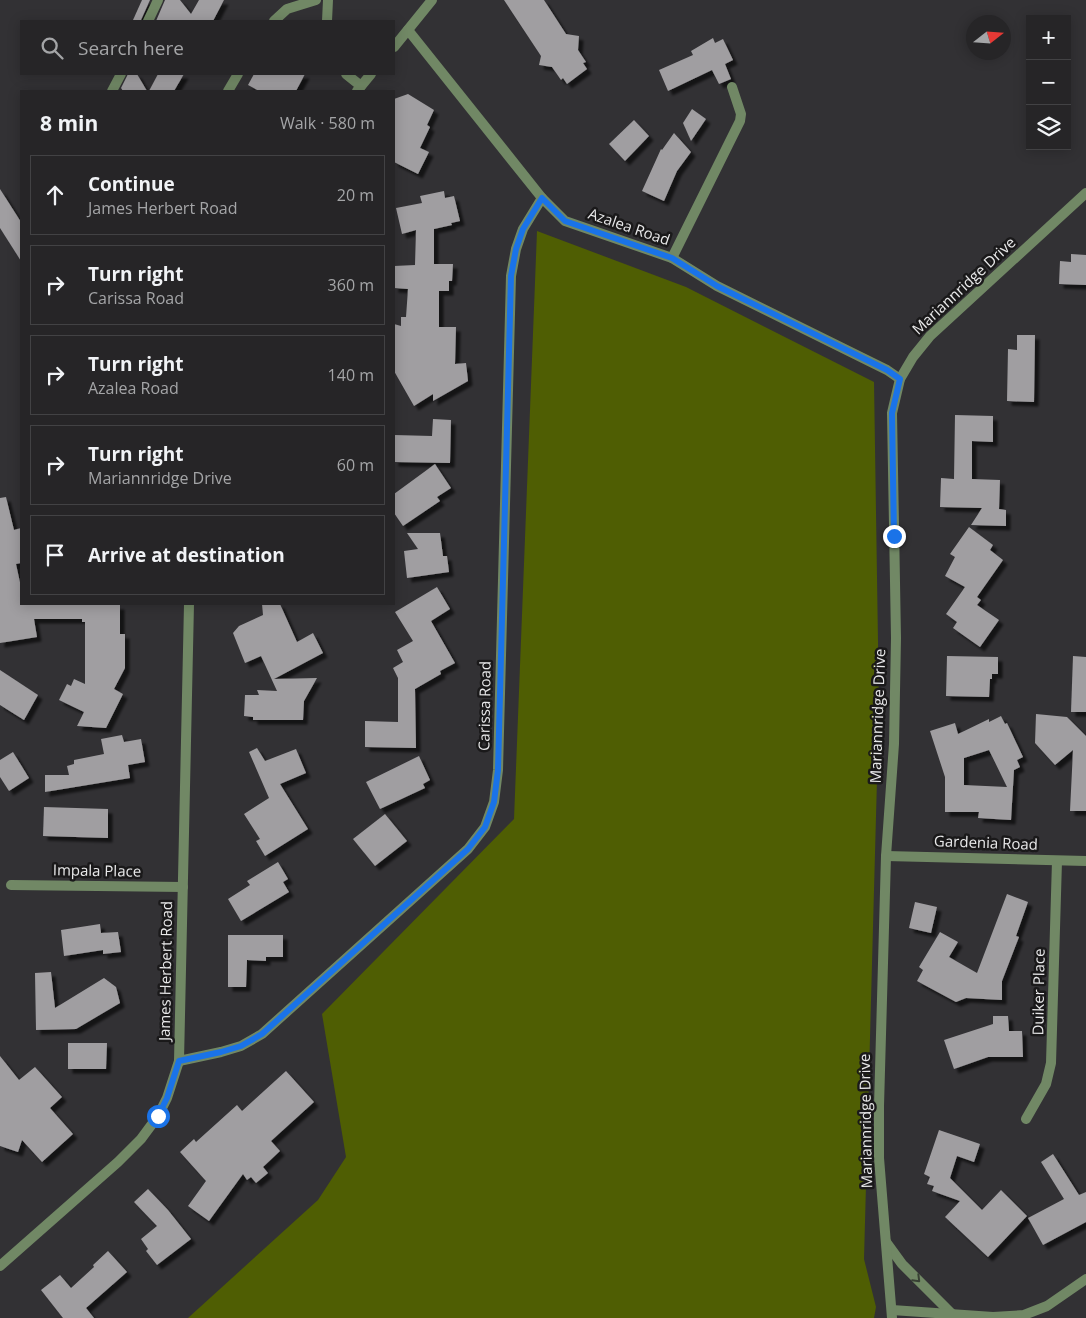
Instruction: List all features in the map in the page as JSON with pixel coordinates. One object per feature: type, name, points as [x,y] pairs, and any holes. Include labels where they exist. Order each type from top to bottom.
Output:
[{"type":"street","points":[[148,20],[158,0]]},
{"type":"street","points":[[275,20],[287,9],[316,0]]},
{"type":"street","points":[[327,20],[328,0]]},
{"type":"street","points":[[395,46],[432,0]]},
{"type":"street","name":"Azalea Road","points":[[408,30],[542,198],[565,221],[672,258],[717,286],[878,366],[900,379]]},
{"type":"street","points":[[113,90],[120,75]]},
{"type":"street","points":[[229,90],[237,75]]},
{"type":"street","points":[[347,75],[359,88],[370,75]]},
{"type":"street","points":[[672,258],[740,121],[741,114],[732,87]]},
{"type":"street","name":"Mariannridge Drive","points":[[892,1314],[879,1158],[879,1106],[886,856],[894,744],[896,638],[892,413],[900,379],[913,357],[930,336],[1086,193]]},
{"type":"street","name":"Carissa Road","points":[[179,1061],[241,1046],[262,1034],[468,849],[485,827],[494,802],[498,770],[511,276],[516,249],[523,229],[542,198]]},
{"type":"street","name":"James Herbert Road","points":[[0,1266],[118,1162],[141,1139],[158,1116],[167,1098],[179,1061],[189,605]]},
{"type":"street","name":"Gardenia Road","points":[[886,856],[1086,861]]},
{"type":"street","name":"Duiker Place","points":[[1026,1119],[1046,1084],[1051,1064],[1057,860]]},
{"type":"street","name":"Impala Place","points":[[11,885],[183,887]]},
{"type":"street","points":[[886,1242],[912,1275],[952,1314]]},
{"type":"street","points":[[892,1314],[1024,1316],[1048,1306],[1086,1279]]},
{"type":"green space","points":[[537,231],[686,287],[874,382],[879,706],[864,1259],[876,1307],[874,1318],[188,1318],[318,1200],[346,1157],[322,1014],[514,819]]},
{"type":"building","points":[[142,0],[150,0],[141,20],[133,20]]},
{"type":"building","points":[[165,0],[180,0],[191,14],[199,0],[224,0],[214,20],[156,20]]},
{"type":"building","points":[[504,0],[544,0],[566,34],[579,36],[578,50],[586,62],[583,63],[587,69],[567,84],[563,78],[561,80],[552,67],[539,65],[541,56]]},
{"type":"building","points":[[713,38],[715,43],[723,39],[733,60],[725,64],[731,79],[719,84],[712,70],[668,91],[659,70],[693,55],[691,51]]},
{"type":"building","points":[[128,75],[138,75],[146,90],[122,90],[121,88]]},
{"type":"building","points":[[157,75],[183,75],[175,90],[150,90]]},
{"type":"building","points":[[253,75],[304,75],[297,90],[257,90],[248,85]]},
{"type":"building","points":[[408,94],[434,110],[427,125],[430,127],[420,148],[429,152],[418,174],[395,162],[395,99]]},
{"type":"building","points":[[692,109],[706,119],[691,141],[683,123]]},
{"type":"building","points":[[634,120],[649,136],[625,161],[609,144]]},
{"type":"building","points":[[674,133],[691,152],[677,171],[664,201],[642,191],[661,149]]},
{"type":"building","points":[[0,189],[20,220],[20,259],[0,228]]},
{"type":"building","points":[[444,191],[445,198],[454,196],[460,221],[434,229],[434,264],[453,264],[452,281],[449,281],[449,291],[439,291],[439,327],[456,327],[455,364],[466,363],[468,381],[433,401],[433,394],[414,406],[395,373],[395,324],[401,326],[401,317],[406,317],[408,289],[395,288],[395,266],[415,265],[416,230],[402,234],[396,208],[422,203],[420,196]]},
{"type":"building","points":[[1071,254],[1086,255],[1086,285],[1059,284],[1060,261],[1071,262]]},
{"type":"building","points":[[1017,335],[1035,335],[1034,402],[1007,401],[1008,349],[1017,350]]},
{"type":"building","points":[[955,415],[993,416],[993,442],[972,441],[972,479],[1000,480],[999,509],[1006,510],[1006,526],[971,525],[982,508],[940,507],[941,478],[954,479]]},
{"type":"building","points":[[433,419],[451,420],[450,463],[395,462],[395,435],[432,436]]},
{"type":"building","points":[[435,464],[451,488],[437,497],[440,501],[403,526],[395,514],[395,493]]},
{"type":"building","points":[[6,497],[14,530],[20,528],[20,563],[16,564],[20,582],[20,605],[120,605],[120,634],[125,634],[125,668],[114,689],[123,694],[106,728],[77,726],[84,712],[59,700],[67,684],[71,686],[74,679],[85,684],[85,622],[82,622],[82,619],[34,619],[37,637],[0,643],[0,498]]},
{"type":"building","points":[[969,527],[993,545],[990,550],[1003,560],[977,597],[981,600],[977,605],[999,620],[980,647],[953,628],[957,622],[946,614],[965,587],[945,576],[955,557],[950,554]]},
{"type":"building","points":[[407,533],[440,533],[443,556],[447,556],[449,572],[407,578],[404,551],[418,549]]},
{"type":"building","points":[[437,587],[450,609],[431,621],[455,663],[440,671],[441,674],[415,689],[416,748],[365,747],[365,721],[398,722],[398,678],[393,668],[403,662],[397,650],[413,641],[395,612]]},
{"type":"building","points":[[262,605],[280,605],[297,642],[313,633],[323,653],[274,679],[317,678],[304,701],[303,720],[253,720],[253,717],[244,716],[245,695],[259,695],[257,690],[277,691],[261,656],[245,663],[233,633],[239,626],[263,615]]},
{"type":"building","points":[[947,656],[998,657],[998,674],[992,674],[992,679],[990,679],[989,697],[946,696]]},
{"type":"building","points":[[1073,656],[1086,657],[1086,712],[1071,712]]},
{"type":"building","points":[[0,670],[38,695],[24,720],[0,705]]},
{"type":"building","points":[[1036,714],[1067,717],[1086,736],[1086,811],[1070,811],[1073,750],[1055,765],[1035,743]]},
{"type":"building","points":[[1001,716],[1005,724],[1007,723],[1023,757],[1017,760],[1020,767],[1014,770],[1011,820],[978,818],[979,812],[945,812],[945,777],[930,731],[955,723],[958,734],[989,719],[989,722]],"holes":[[[989,750],[1007,787],[964,785],[964,758]]]},
{"type":"building","points":[[122,735],[124,742],[141,739],[145,762],[128,765],[130,778],[45,792],[45,775],[69,775],[67,766],[74,764],[74,760],[104,754],[101,739]]},
{"type":"building","points":[[257,748],[265,761],[296,749],[306,773],[280,784],[308,829],[265,856],[256,841],[260,839],[244,814],[269,798],[249,752]]},
{"type":"building","points":[[13,752],[29,778],[9,791],[0,777],[0,760]]},
{"type":"building","points":[[419,756],[430,780],[423,784],[425,788],[380,809],[366,782]]},
{"type":"building","points":[[44,807],[108,809],[108,838],[43,836]]},
{"type":"building","points":[[385,814],[407,841],[375,866],[353,839]]},
{"type":"building","points":[[278,862],[288,879],[283,882],[289,892],[241,921],[228,899],[250,885],[247,881]]},
{"type":"building","points":[[1007,894],[1028,902],[1016,936],[1019,937],[1002,981],[1002,1000],[966,998],[956,1002],[917,981],[923,970],[919,967],[940,932],[958,942],[949,957],[977,973]]},
{"type":"building","points":[[915,902],[937,907],[931,933],[909,928]]},
{"type":"building","points":[[100,924],[101,933],[118,932],[121,952],[103,954],[103,950],[64,956],[61,930]]},
{"type":"building","points":[[228,935],[283,935],[283,957],[266,957],[266,961],[247,960],[246,987],[228,987]]},
{"type":"building","points":[[51,972],[55,1008],[104,978],[116,987],[120,1003],[76,1029],[36,1030],[35,973]]},
{"type":"building","points":[[993,1016],[1008,1016],[1009,1031],[1022,1031],[1023,1057],[988,1057],[954,1069],[944,1040],[993,1024]]},
{"type":"building","points":[[68,1043],[107,1043],[106,1069],[68,1069]]},
{"type":"building","points":[[0,1056],[19,1080],[35,1067],[62,1097],[50,1108],[73,1134],[42,1162],[22,1140],[18,1152],[0,1146]]},
{"type":"building","points":[[286,1071],[314,1102],[271,1141],[280,1151],[263,1167],[268,1173],[256,1183],[251,1177],[247,1180],[243,1174],[209,1221],[188,1206],[206,1181],[180,1152],[194,1139],[196,1142],[237,1105],[242,1111]]},
{"type":"building","points":[[939,1130],[980,1144],[974,1162],[957,1156],[950,1178],[982,1210],[1001,1190],[1027,1216],[988,1257],[945,1217],[960,1201],[932,1191],[934,1186],[927,1184],[930,1177],[924,1174]]},
{"type":"building","points":[[1053,1154],[1079,1195],[1086,1192],[1086,1222],[1043,1245],[1028,1218],[1064,1199],[1041,1162]]},
{"type":"building","points":[[148,1189],[191,1239],[157,1265],[146,1251],[148,1249],[141,1239],[157,1226],[134,1202]]},
{"type":"building","points":[[108,1251],[127,1272],[86,1308],[94,1318],[63,1318],[41,1290],[60,1275],[71,1288]]},
{"type":"route","points":[[158,1116],[167,1098],[179,1061],[241,1046],[262,1034],[468,849],[485,827],[494,802],[498,770],[511,276],[516,249],[523,229],[542,198],[565,221],[672,258],[717,286],[887,370],[900,379],[892,413],[894,536]]}]
